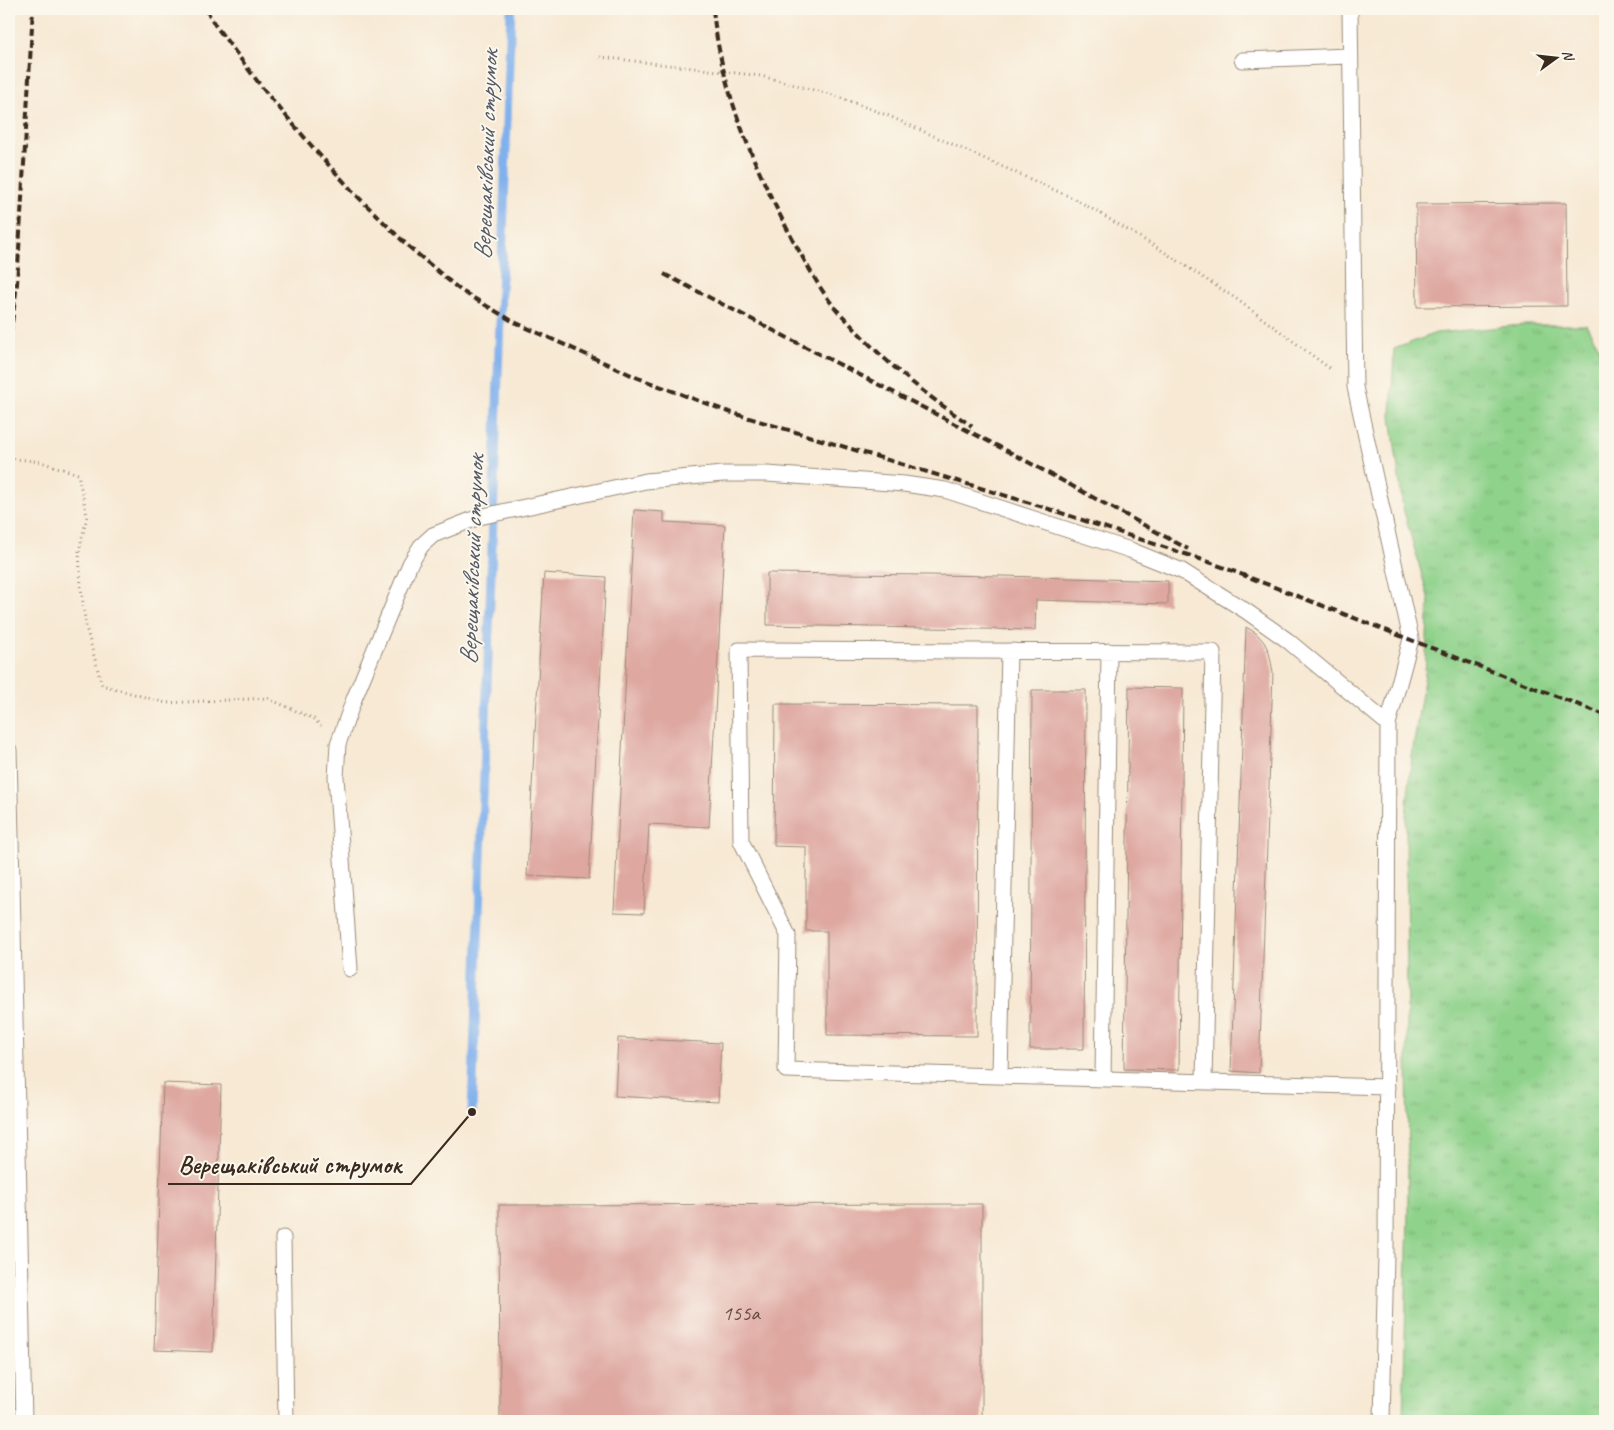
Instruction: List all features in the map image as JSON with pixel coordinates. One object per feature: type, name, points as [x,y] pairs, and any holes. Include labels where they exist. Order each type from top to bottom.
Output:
[{"type":"lane","points":[[1350,9],[1349,56],[1355,387],[1411,639],[1388,724],[1386,1254],[1382,1421]]},
{"type":"lane","points":[[1242,60],[1349,56]]},
{"type":"lane","points":[[350,969],[336,777],[338,744],[354,699],[410,564],[421,546],[433,535],[479,517],[646,480],[723,474],[767,474],[920,486],[945,490],[1071,530],[1162,562],[1182,571],[1206,584],[1286,640],[1388,724]]},
{"type":"lane","points":[[1204,1082],[1213,652],[739,650],[741,841],[788,935],[786,1070],[1204,1082],[1386,1087]]},
{"type":"lane","points":[[1000,1076],[1009,651]]},
{"type":"lane","points":[[1103,1079],[1109,651]]},
{"type":"lane","points":[[9,750],[24,1421]]},
{"type":"lane","points":[[283,1238],[286,1421]]},
{"type":"path","points":[[600,57],[762,76],[833,95],[906,124],[1077,200],[1158,248],[1236,298],[1355,387]]},
{"type":"path","points":[[9,458],[41,462],[78,474],[87,516],[80,552],[81,587],[86,627],[102,685],[166,703],[267,698],[314,719],[338,744]]},
{"type":"green space","points":[[1523,325],[1586,325],[1600,349],[1602,579],[1605,586],[1605,1421],[1403,1421],[1408,1213],[1406,816],[1412,755],[1425,674],[1429,600],[1403,508],[1391,416],[1394,349],[1436,333]]},
{"type":"building","points":[[1566,203],[1567,306],[1417,307],[1416,204]]},
{"type":"building","points":[[634,510],[664,512],[664,522],[725,525],[709,827],[649,824],[644,913],[614,912]]},
{"type":"building","points":[[544,573],[606,577],[589,879],[527,876]]},
{"type":"building","points":[[767,573],[1004,576],[1168,581],[1168,604],[1036,600],[1035,630],[767,625]]},
{"type":"building","points":[[1246,627],[1256,633],[1264,642],[1269,652],[1273,672],[1259,1073],[1231,1071]]},
{"type":"building","points":[[1129,687],[1183,688],[1179,1070],[1124,1069]]},
{"type":"building","points":[[1032,690],[1086,690],[1084,1049],[1030,1049]]},
{"type":"building","points":[[775,704],[978,705],[977,1036],[827,1035],[827,931],[806,931],[806,847],[774,846]]},
{"type":"building","points":[[618,1038],[721,1043],[718,1102],[615,1096]]},
{"type":"building","points":[[163,1083],[221,1085],[213,1352],[154,1350]]},
{"type":"building","points":[[982,1204],[982,1421],[500,1421],[499,1205]]},
{"type":"waterway","name":"Верещаківський струмок","points":[[472,1112],[511,9]]},
{"type":"railway","points":[[9,346],[17,284],[33,9]]},
{"type":"railway","points":[[206,9],[215,25],[264,90],[356,195],[408,246],[460,290],[514,322],[638,378],[726,411],[1043,507],[1212,563],[1605,715]]},
{"type":"railway","points":[[713,9],[723,69],[741,128],[765,185],[816,281],[837,310],[866,341],[924,392],[972,426]]},
{"type":"railway","points":[[664,274],[1017,456],[1188,549]]},
{"type":"place","name":"Верещаківський струмок","points":[[472,1112]]}]
